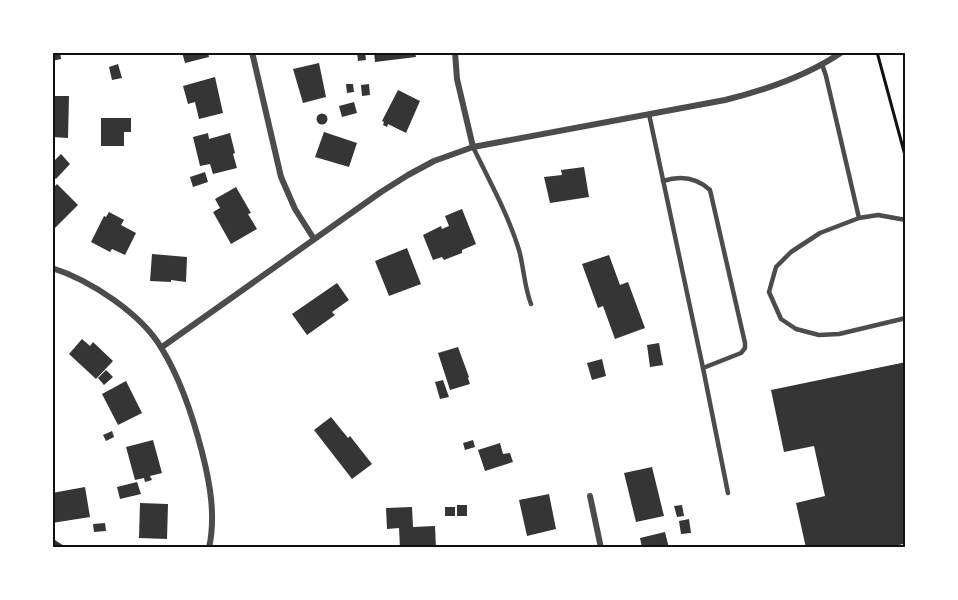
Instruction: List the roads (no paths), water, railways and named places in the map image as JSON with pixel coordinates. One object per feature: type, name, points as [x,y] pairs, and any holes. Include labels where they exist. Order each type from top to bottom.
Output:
[{"type":"street","points":[[252,52],[281,177],[295,209],[314,239]]},
{"type":"street","points":[[456,52],[457,79],[473,147]]},
{"type":"street","points":[[162,347],[314,239],[408,175],[434,161],[473,147],[759,92],[812,70],[842,52]]},
{"type":"street","points":[[52,268],[113,299],[128,310],[162,347],[181,386],[205,463],[212,513],[208,548]]},
{"type":"street","points":[[590,496],[601,548]]},
{"type":"lane","points":[[822,64],[859,218]]},
{"type":"lane","points":[[649,114],[728,493]]},
{"type":"lane","points":[[473,147],[509,222],[519,252],[531,304]]},
{"type":"lane","points":[[663,181],[672,178],[690,178],[702,183],[710,190],[745,343],[745,348],[741,353],[703,368]]},
{"type":"lane","points":[[906,220],[878,215],[859,218],[820,233],[791,252],[776,267],[769,292],[781,319],[796,330],[819,335],[839,334],[906,318]]}]
